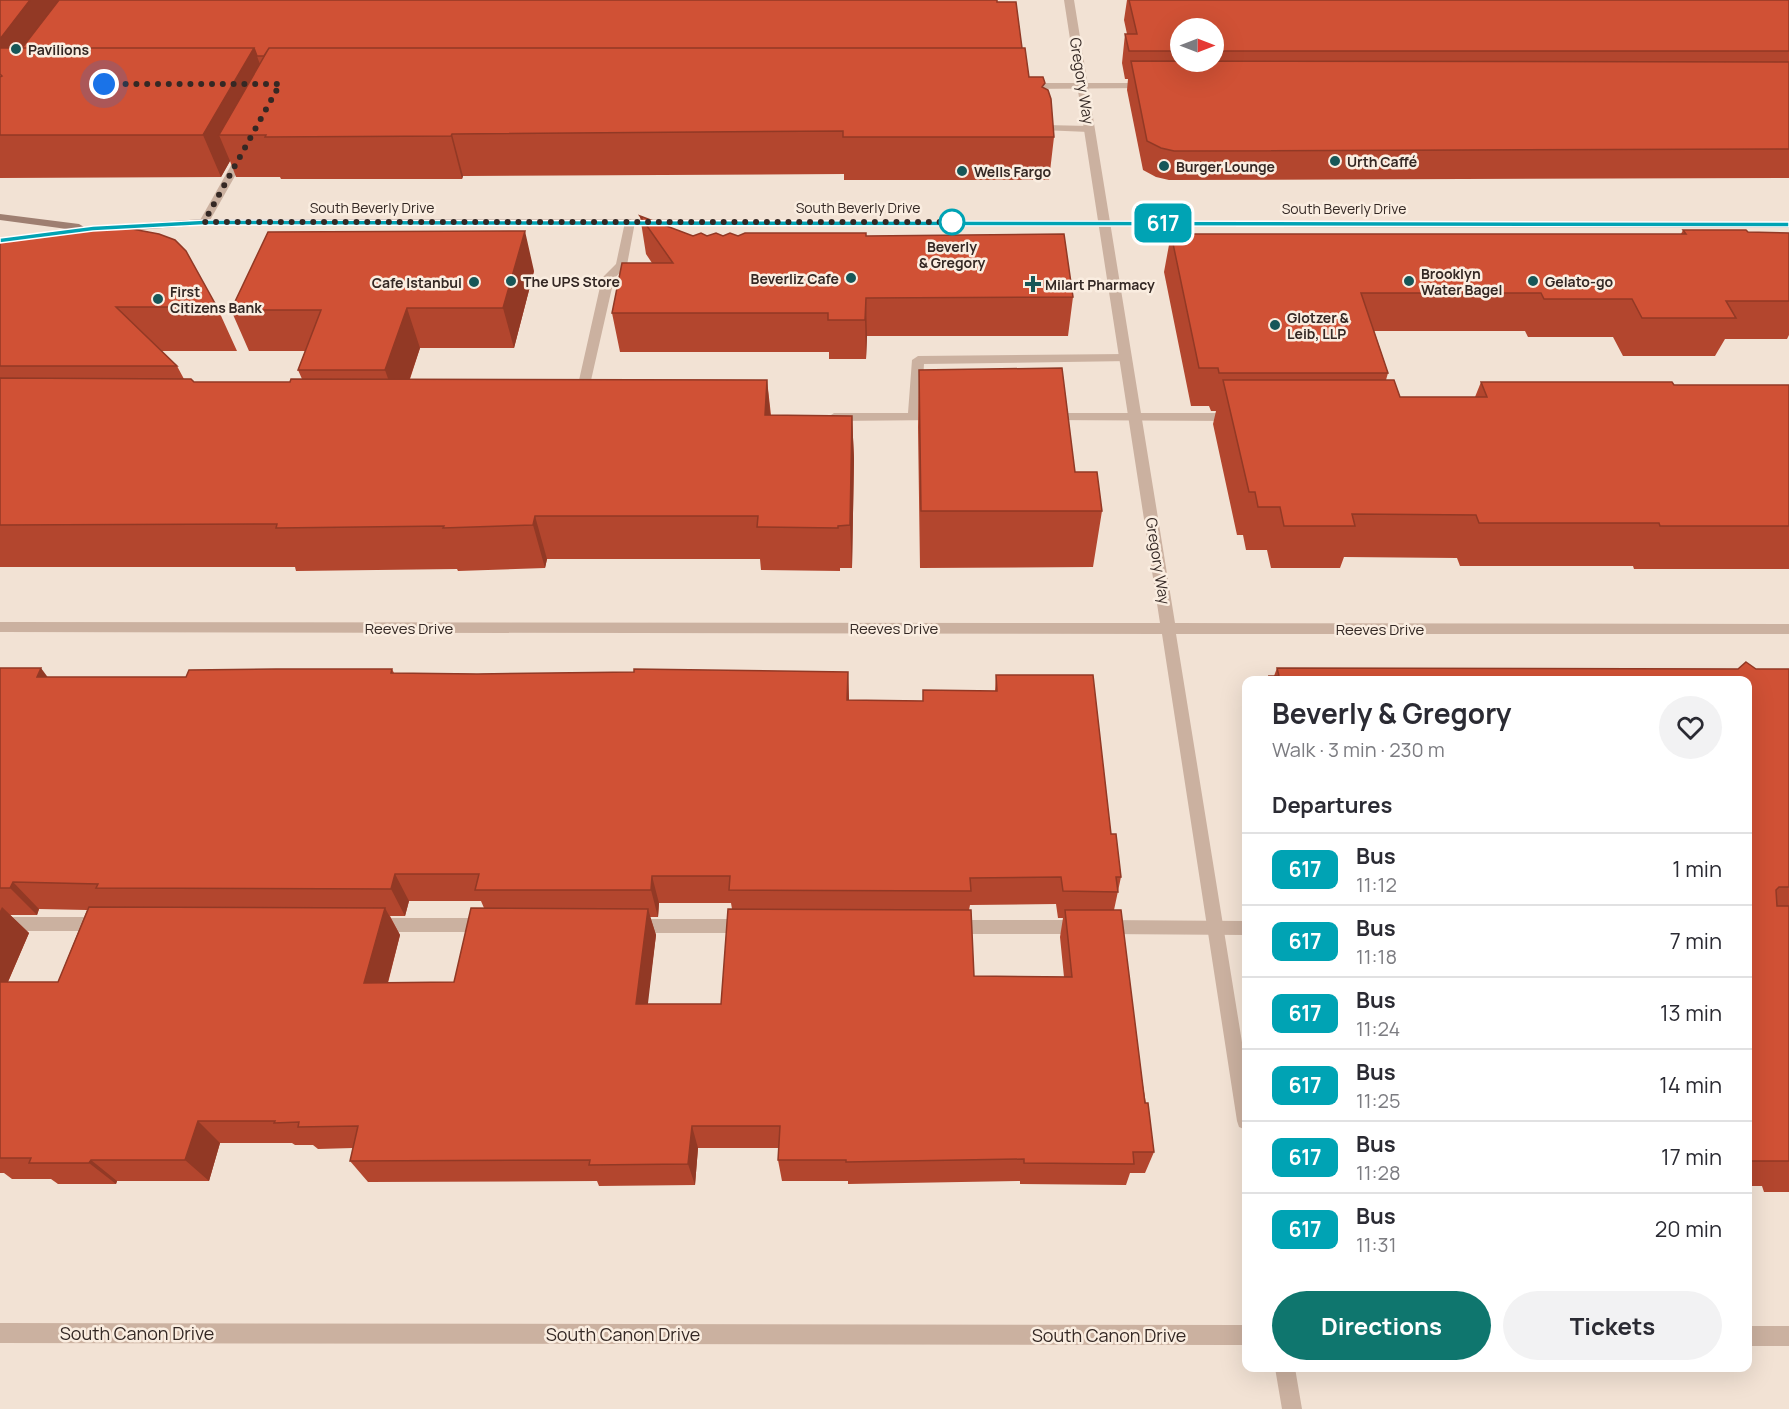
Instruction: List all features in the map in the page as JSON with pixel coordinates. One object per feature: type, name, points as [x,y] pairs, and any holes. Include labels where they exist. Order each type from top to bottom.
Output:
[{"type":"main road","points":[[0,217],[93,228]]},
{"type":"main road","name":"South Beverly Drive","points":[[47,234],[93,228],[204,222],[1789,225]]},
{"type":"street","name":"Gregory Way","points":[[1069,0],[1242,1095]]},
{"type":"street","points":[[1009,86],[1155,86]]},
{"type":"street","points":[[1045,128],[1089,129]]},
{"type":"street","points":[[204,222],[248,143]]},
{"type":"street","points":[[579,408],[608,278],[621,265],[630,222]]},
{"type":"street","points":[[914,417],[918,360],[1126,357]]},
{"type":"street","points":[[821,417],[948,417]]},
{"type":"street","points":[[1038,417],[1252,417]]},
{"type":"street","name":"Reeves Drive","points":[[0,627],[1789,629]]},
{"type":"street","points":[[0,924],[120,924]]},
{"type":"street","points":[[359,925],[502,926]]},
{"type":"street","points":[[622,926],[765,926]]},
{"type":"street","points":[[932,927],[1242,928]]},
{"type":"street","name":"South Canon Drive","points":[[0,1333],[1242,1335]]},
{"type":"street","points":[[1752,1336],[1789,1336]]},
{"type":"street","points":[[1287,1372],[1292,1409]]},
{"type":"building","points":[[0,0],[30,0],[0,39]]},
{"type":"building","points":[[59,0],[997,0],[997,2],[1016,2],[1022,48],[269,48],[264,56],[257,56],[254,48],[22,48]]},
{"type":"building","points":[[1129,0],[1789,0],[1789,51],[1224,51],[1224,18],[1170,18],[1170,51],[1129,51],[1125,34],[1137,34]]},
{"type":"building","points":[[0,48],[254,48],[203,135],[0,135],[0,77],[2,76],[0,74]]},
{"type":"building","points":[[269,48],[1025,48],[1029,77],[1043,77],[1045,83],[1042,87],[1048,90],[1051,99],[1054,137],[843,137],[843,131],[452,134],[451,136],[265,137],[266,135],[219,135]]},
{"type":"building","points":[[1131,61],[1170,61],[1170,72],[1224,72],[1224,61],[1789,62],[1789,149],[1174,151],[1147,141]]},
{"type":"building","points":[[640,216],[693,236],[701,233],[707,236],[716,233],[723,236],[730,233],[738,236],[745,233],[866,233],[866,236],[1064,234],[1073,297],[866,298],[865,320],[828,320],[828,313],[612,313],[622,263],[673,263]]},
{"type":"building","points":[[116,226],[159,234],[175,240],[186,251],[217,307],[116,307],[177,366],[0,366],[0,240]]},
{"type":"building","points":[[1683,230],[1789,233],[1789,301],[1726,301],[1736,318],[1642,318],[1632,299],[1544,299],[1541,293],[1361,293],[1388,373],[1219,373],[1218,368],[1199,368],[1171,234],[1686,234]]},
{"type":"building","points":[[525,231],[503,308],[407,308],[385,370],[298,370],[321,310],[231,310],[268,232]]},
{"type":"building","points":[[1062,368],[1075,472],[1097,472],[1102,511],[921,511],[919,370]]},
{"type":"building","points":[[0,378],[191,379],[194,382],[290,382],[291,379],[767,380],[765,415],[852,416],[850,525],[838,526],[838,528],[757,527],[758,516],[535,516],[533,525],[443,528],[444,526],[276,528],[277,524],[0,525]]},
{"type":"building","points":[[1223,380],[1394,380],[1400,397],[1487,397],[1481,382],[1672,382],[1674,385],[1789,385],[1789,526],[1479,523],[1476,515],[1352,514],[1355,526],[1284,526],[1280,507],[1258,507],[1255,492],[1249,492]]},
{"type":"building","points":[[1746,662],[1756,669],[1789,669],[1789,887],[1779,887],[1776,890],[1777,906],[1789,906],[1789,1161],[1752,1161],[1752,676],[1279,676],[1277,668],[1738,669]]},
{"type":"building","points":[[0,668],[41,668],[37,677],[186,677],[189,670],[276,669],[392,669],[391,673],[477,674],[634,672],[634,669],[848,672],[847,700],[923,701],[923,690],[997,691],[996,675],[1093,675],[1111,834],[1116,834],[1121,877],[1116,877],[1118,892],[1063,891],[1061,877],[970,878],[971,891],[729,890],[730,876],[652,876],[651,890],[475,890],[479,874],[395,874],[391,889],[96,888],[98,884],[13,882],[10,888],[0,888]]},
{"type":"building","points":[[89,907],[385,908],[364,983],[454,982],[471,908],[648,909],[636,1004],[721,1004],[728,909],[971,910],[974,976],[1072,977],[1065,910],[1121,910],[1145,1103],[1148,1103],[1154,1152],[1133,1152],[1134,1164],[1024,1163],[1024,1159],[846,1162],[846,1160],[778,1160],[780,1126],[692,1126],[688,1164],[589,1165],[590,1160],[350,1161],[358,1126],[298,1127],[299,1122],[198,1121],[185,1160],[91,1160],[89,1163],[29,1163],[31,1158],[0,1158],[0,982],[58,982]]},
{"type":"bus line","name":"617","points":[[0,241],[93,228],[204,222],[1789,225]]},
{"type":"place","name":"Pavilions","points":[[16,49]]},
{"type":"place","name":"Urth Caffé","points":[[1335,161]]},
{"type":"place","name":"Burger Lounge","points":[[1164,166]]},
{"type":"place","name":"Wells Fargo","points":[[962,171]]},
{"type":"place","name":"Beverly & Gregory","points":[[952,222]]},
{"type":"place","name":"Beverliz Cafe","points":[[851,278]]},
{"type":"place","name":"The UPS Store","points":[[511,281]]},
{"type":"place","name":"Brooklyn Water Bagel","points":[[1409,281]]},
{"type":"place","name":"Gelato-go","points":[[1533,281]]},
{"type":"place","name":"Cafe Istanbul","points":[[474,282]]},
{"type":"place","name":"Milart Pharmacy","points":[[1033,284]]},
{"type":"place","name":"First Citizens Bank","points":[[158,299]]},
{"type":"place","name":"Glotzer & Leib, LLP","points":[[1275,325]]},
{"type":"route","points":[[104,84],[280,84],[204,222],[952,222]]}]
